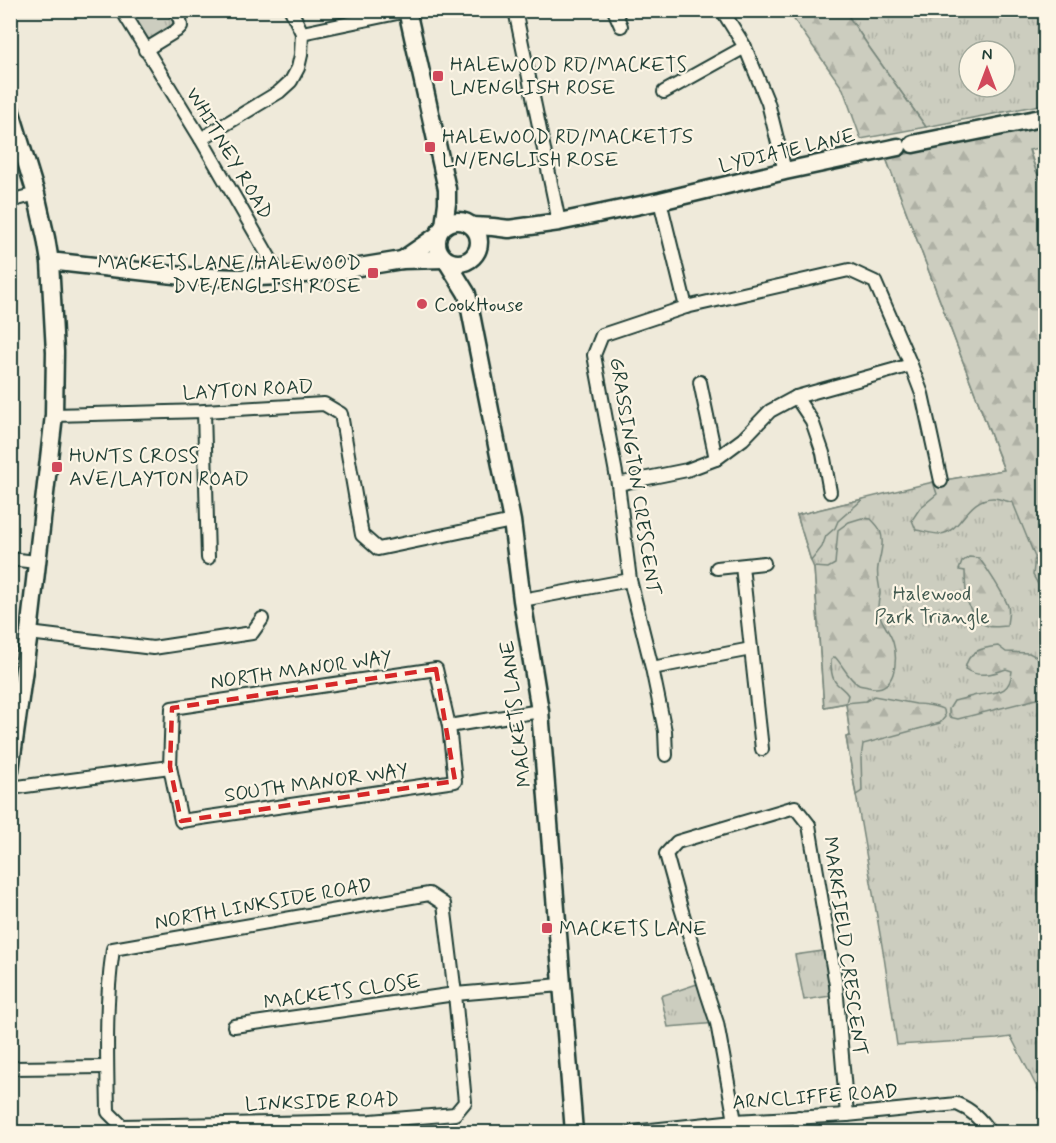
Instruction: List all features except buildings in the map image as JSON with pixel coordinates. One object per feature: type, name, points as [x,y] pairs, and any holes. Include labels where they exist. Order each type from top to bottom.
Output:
[{"type":"street","name":"WHITNEY ROAD","points":[[122,10],[280,276]]},
{"type":"street","points":[[145,50],[181,26],[180,19],[174,10]]},
{"type":"street","points":[[201,140],[279,92],[291,81],[302,55],[302,33],[291,10]]},
{"type":"street","points":[[515,10],[559,222]]},
{"type":"street","points":[[614,10],[621,26]]},
{"type":"street","points":[[722,10],[745,46],[768,103],[785,171]]},
{"type":"street","points":[[302,33],[407,11],[447,189],[447,203],[436,242],[437,248],[446,260],[460,264],[467,262],[476,252],[479,238],[447,189]]},
{"type":"street","points":[[664,92],[745,46]]},
{"type":"street","points":[[10,109],[36,194],[50,262],[55,352],[54,415],[29,633],[10,771]]},
{"type":"street","name":"LYDIATE LANE","points":[[469,225],[509,229],[559,222],[785,171],[1046,117]]},
{"type":"street","points":[[10,201],[36,194]]},
{"type":"street","points":[[660,201],[686,307]]},
{"type":"street","points":[[402,260],[454,221],[469,225]]},
{"type":"street","name":"LYDIATE LANE","points":[[476,252],[488,239],[509,229]]},
{"type":"street","name":"MACKETS LANE","points":[[467,294],[476,252]]},
{"type":"street","points":[[50,262],[183,276],[238,278],[329,272],[402,260],[446,260]]},
{"type":"street","name":"MACKETS LANE","points":[[446,260],[467,294],[512,521],[540,711],[574,1132]]},
{"type":"street","name":"GRASSINGTON CRESCENT","points":[[666,754],[665,731],[652,668],[630,580],[618,483],[594,355],[602,335],[686,307],[849,270],[874,282],[911,365],[922,394],[941,481]]},
{"type":"street","points":[[618,483],[687,470],[716,459],[743,439],[770,411],[796,397],[911,365]]},
{"type":"street","points":[[700,382],[716,459]]},
{"type":"street","points":[[796,397],[812,421],[816,432],[823,453],[830,492]]},
{"type":"street","name":"LAYTON ROAD","points":[[54,415],[204,411],[324,404],[341,414],[362,536],[378,549],[512,521]]},
{"type":"street","points":[[204,411],[208,558]]},
{"type":"street","points":[[10,559],[36,562]]},
{"type":"street","points":[[717,568],[764,563]]},
{"type":"street","points":[[742,566],[762,749]]},
{"type":"street","points":[[522,600],[630,580]]},
{"type":"street","points":[[29,633],[153,648],[252,633],[262,619]]},
{"type":"street","points":[[652,668],[751,649]]},
{"type":"street","name":"NORTH MANOR WAY","points":[[171,767],[172,708],[195,704],[436,669],[449,726]]},
{"type":"street","points":[[449,726],[540,711]]},
{"type":"street","name":"SOUTH MANOR WAY","points":[[171,767],[181,821],[455,781],[449,726]]},
{"type":"street","points":[[10,788],[171,767]]},
{"type":"street","name":"MARKFIELD CRESCENT","points":[[735,1121],[717,1023],[666,854],[677,842],[795,807],[809,825],[836,984],[848,1115]]},
{"type":"street","name":"NORTH LINKSIDE ROAD","points":[[107,1067],[110,972],[113,949],[429,894],[444,904],[455,994]]},
{"type":"street","points":[[455,994],[561,985]]},
{"type":"street","name":"MACKETS CLOSE","points":[[234,1026],[455,994]]},
{"type":"street","name":"LINKSIDE ROAD","points":[[107,1067],[108,1112],[122,1126],[371,1121],[455,1114],[465,1102],[455,994]]},
{"type":"street","points":[[10,1068],[107,1067]]},
{"type":"street","name":"ARNCLIFFE ROAD","points":[[632,1132],[675,1130],[735,1121],[848,1115],[957,1104],[969,1109],[989,1132]]},
{"type":"street","points":[[799,1117],[801,1132]]},
{"type":"highlighted area","points":[[436,669],[455,781],[181,821],[170,767],[172,708]]},
{"type":"green space","points":[[131,11],[167,11],[173,21],[172,27],[152,40],[148,39]]},
{"type":"green space","points":[[788,11],[845,11],[926,127],[861,139],[843,89]]},
{"type":"green space","points":[[845,11],[1045,11],[1045,104],[926,127]]},
{"type":"green space","points":[[1045,126],[1045,147],[1029,150],[1046,190],[1045,597],[1033,575],[1035,557],[1013,503],[994,498],[985,499],[977,503],[954,528],[940,534],[916,530],[912,520],[920,508],[937,494],[933,482],[1004,470],[886,158]]},
{"type":"green space","name":"Halewood Park Triangle","points":[[1029,149],[1046,190],[1045,1103],[1011,1037],[897,1045],[846,737],[850,736],[846,703],[824,707],[814,568],[797,515],[933,482],[1004,470],[886,158]]},
{"type":"green space","points":[[863,499],[838,521],[811,561],[797,515]]},
{"type":"green space","points":[[862,518],[871,519],[880,530],[882,539],[878,570],[880,594],[878,608],[880,617],[893,642],[895,666],[889,681],[877,688],[855,682],[835,657],[831,660],[832,676],[848,695],[846,703],[824,707],[814,567],[828,568],[835,564],[838,530],[849,522]]},
{"type":"green space","points":[[969,557],[979,558],[1003,595],[1009,608],[1007,626],[988,626],[975,617],[971,611],[966,595],[965,571],[959,570],[962,562]]},
{"type":"green space","points":[[998,646],[1006,652],[1029,653],[1037,657],[1045,666],[1045,697],[958,719],[949,717],[949,709],[954,701],[1001,691],[1008,684],[1012,671],[1006,669],[991,674],[975,674],[965,669],[972,654]]},
{"type":"green space","points":[[874,696],[938,707],[944,710],[945,717],[940,723],[863,744],[862,791],[856,795],[846,737],[850,736],[846,703],[866,701]]},
{"type":"green space","points":[[829,950],[837,995],[804,1000],[795,955]]},
{"type":"green space","points":[[703,982],[717,1023],[668,1027],[661,996]]},
{"type":"place","name":"HALEWOOD RD/MACKETS LNENGLISH ROSE","points":[[438,76]]},
{"type":"place","name":"HALEWOOD RD/MACKETTS LN/ENGLISH ROSE","points":[[430,147]]},
{"type":"place","name":"MACKETS LANE/HALEWOOD DVE/ENGLISH ROSE","points":[[373,273]]},
{"type":"place","name":"CookHouse","points":[[422,304]]},
{"type":"place","name":"HUNTS CROSS AVE/LAYTON ROAD","points":[[57,467]]},
{"type":"place","name":"MACKETS LANE","points":[[547,928]]}]
